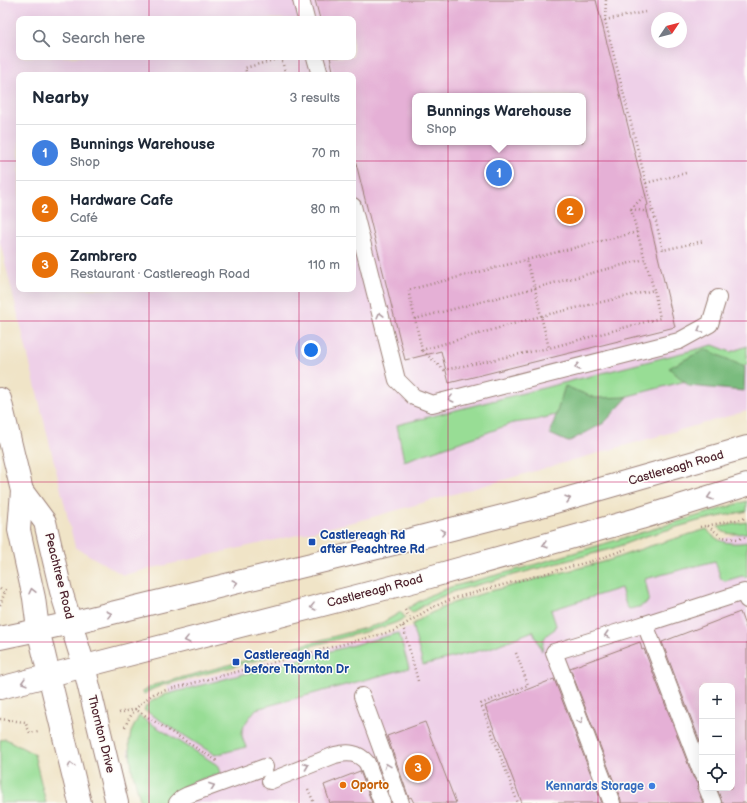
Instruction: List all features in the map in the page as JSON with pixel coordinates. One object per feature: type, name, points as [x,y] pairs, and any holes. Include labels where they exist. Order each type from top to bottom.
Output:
[{"type":"main road","name":"Peachtree Road","points":[[0,399],[22,491],[19,530],[34,598],[38,629],[49,675]]},
{"type":"main road","name":"Castlereagh Road","points":[[0,638],[71,623],[534,508],[747,447]]},
{"type":"main road","name":"Castlereagh Road","points":[[0,688],[434,576],[641,518],[747,485]]},
{"type":"main road","name":"Peachtree Road","points":[[22,491],[45,522],[61,591],[84,666]]},
{"type":"main road","name":"Thornton Drive","points":[[84,666],[117,803]]},
{"type":"main road","points":[[49,675],[80,803]]},
{"type":"lane","points":[[301,0],[305,16]]},
{"type":"lane","points":[[316,60],[319,72]]},
{"type":"lane","points":[[356,218],[397,380],[414,398],[432,404],[679,341],[710,324],[718,298]]},
{"type":"lane","points":[[612,803],[554,652],[744,592],[747,600]]},
{"type":"lane","points":[[645,624],[699,766]]},
{"type":"lane","points":[[362,696],[401,803]]},
{"type":"lane","points":[[177,803],[188,795],[226,781],[267,774],[344,752],[352,753],[363,758],[367,763],[382,803]]},
{"type":"lane","points":[[708,791],[713,803]]},
{"type":"path","points":[[606,0],[605,20],[663,250],[704,241]]},
{"type":"path","points":[[605,20],[645,12]]},
{"type":"path","points":[[246,72],[245,68],[274,60]]},
{"type":"path","points":[[282,60],[285,72]]},
{"type":"path","points":[[646,183],[686,173]]},
{"type":"path","points":[[631,209],[645,195],[649,194]]},
{"type":"path","points":[[631,209],[649,212],[653,211]]},
{"type":"path","points":[[631,209],[654,290],[660,318],[549,348],[444,370],[422,350],[408,290],[637,232]]},
{"type":"path","points":[[415,319],[645,259]]},
{"type":"path","points":[[526,260],[535,288],[549,348]]},
{"type":"path","points":[[422,350],[541,316],[654,290]]},
{"type":"path","points":[[695,528],[747,518]]},
{"type":"path","points":[[708,526],[722,537],[747,537]]},
{"type":"path","points":[[226,781],[221,764],[135,709],[145,699],[155,693],[394,631],[431,608],[447,601],[599,559],[626,549]]},
{"type":"path","points":[[0,589],[5,594]]},
{"type":"path","points":[[405,610],[411,620]]},
{"type":"path","points":[[403,626],[418,681]]},
{"type":"path","points":[[516,654],[528,685],[481,704],[518,803]]},
{"type":"path","points":[[0,719],[25,722],[30,733]]},
{"type":"path","points":[[308,789],[314,803]]},
{"type":"shaded area","points":[[0,0],[747,0],[747,411],[362,520],[123,575],[75,547],[0,242]]},
{"type":"shaded area","points":[[747,532],[747,803],[141,803],[128,750],[159,698],[170,695],[167,686],[434,622]]},
{"type":"green space","points":[[713,345],[731,352],[747,346],[747,365],[536,420],[513,423],[404,461],[397,425]]},
{"type":"green space","points":[[705,349],[745,367],[744,391],[689,386],[669,368]]},
{"type":"green space","points":[[565,386],[595,398],[628,397],[604,423],[568,442],[550,434]]},
{"type":"green space","points":[[747,501],[747,511],[698,521],[643,537],[614,548],[455,591],[429,602],[412,613],[408,608],[430,595],[451,587],[523,568]]},
{"type":"green space","points":[[747,522],[747,533],[727,533],[718,527]]},
{"type":"green space","points":[[707,529],[719,540],[735,543],[747,542],[747,577],[742,576],[725,581],[721,579],[715,561],[645,579],[649,598],[647,603],[639,607],[629,609],[626,605],[621,588],[551,610],[556,625],[555,629],[545,638],[542,651],[533,631],[490,648],[423,665],[412,625],[425,616],[450,604],[487,592],[610,560]]},
{"type":"green space","points":[[401,612],[405,618],[383,627],[163,685],[144,694],[142,692],[154,685],[380,624]]},
{"type":"green space","points":[[399,633],[409,668],[256,709],[243,728],[242,738],[246,747],[215,755],[144,710],[145,707],[155,699],[164,695]]},
{"type":"green space","points":[[139,716],[219,766],[221,773],[190,783],[176,791],[171,797],[169,803],[141,803],[132,770],[129,743],[131,732]]},
{"type":"green space","points":[[6,739],[34,754],[46,803],[0,803],[0,740]]},
{"type":"building","points":[[315,0],[596,0],[648,205],[646,206],[675,327],[449,383],[441,351],[405,360],[356,163],[356,72],[333,72],[331,60],[356,60],[356,16],[319,16]]},
{"type":"building","points":[[740,612],[747,631],[747,803],[722,803],[718,791],[735,791],[735,683],[699,683],[699,739],[662,642]]},
{"type":"building","points":[[640,642],[693,777],[699,783],[698,791],[703,803],[621,803],[570,668]]},
{"type":"building","points":[[554,679],[602,803],[522,803],[485,706]]},
{"type":"building","points":[[425,722],[456,803],[414,803],[411,797],[409,798],[387,736]]},
{"type":"building","name":"Oporto","points":[[360,771],[372,803],[330,803],[324,785]]},
{"type":"place","name":"Bunnings Warehouse","points":[[499,173]]},
{"type":"place","name":"Hardware Cafe","points":[[570,211]]},
{"type":"place","name":"Castlereagh Rd after Peachtree Rd","points":[[312,542]]},
{"type":"place","name":"Castlereagh Rd before Thornton Dr","points":[[236,662]]},
{"type":"place","name":"Zambrero","points":[[418,768]]},
{"type":"place","name":"Oporto","points":[[343,785]]},
{"type":"place","name":"Kennards Storage","points":[[652,786]]}]
